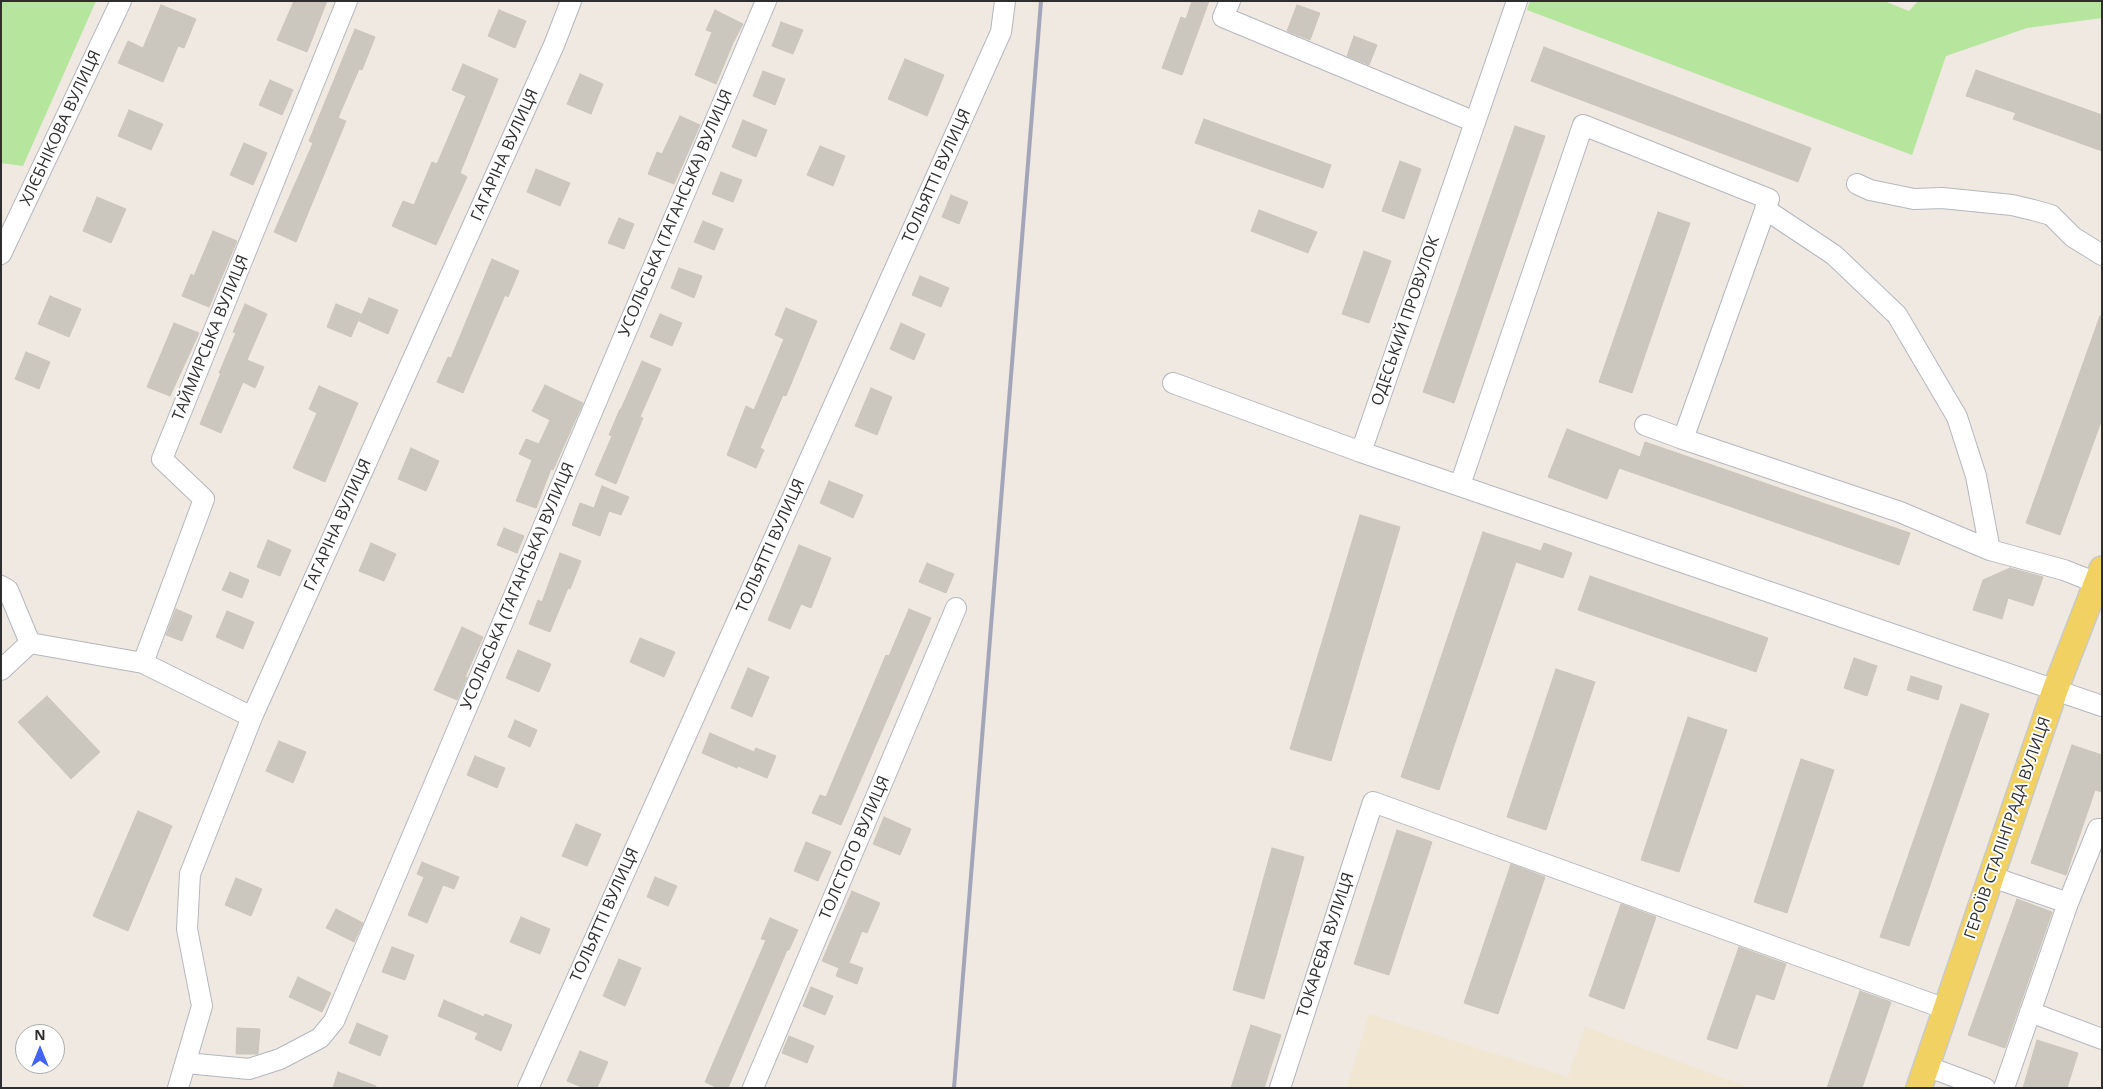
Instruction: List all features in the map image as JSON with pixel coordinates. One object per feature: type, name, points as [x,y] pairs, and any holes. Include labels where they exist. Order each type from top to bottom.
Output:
[{"type":"main road","name":"ГЕРОЇВ СТАЛІНГРАДА ВУЛИЦЯ","points":[[1922,1077],[2056,690],[2099,576]]},
{"type":"street","name":"ХЛЄБНІКОВА ВУЛИЦЯ","points":[[1,254],[121,1]]},
{"type":"street","name":"ТАЙМИРСЬКА ВУЛИЦЯ","points":[[143,663],[204,499],[162,458],[347,1]]},
{"type":"street","name":"ГАГАРІНА ВУЛИЦЯ","points":[[178,1088],[202,1006],[187,929],[190,874],[252,717],[546,63],[571,1]]},
{"type":"street","name":"УСОЛЬСЬКА (ТАГАНСЬКА) ВУЛИЦЯ","points":[[186,1063],[249,1069],[280,1059],[320,1038],[334,1021],[766,1]]},
{"type":"street","name":"ТОЛЬЯТТІ ВУЛИЦЯ","points":[[528,1088],[1001,32],[1005,1]]},
{"type":"street","points":[[1230,1],[1223,17],[1475,122]]},
{"type":"street","name":"ОДЕСЬКИЙ ПРОВУЛОК","points":[[1361,452],[1517,1]]},
{"type":"street","points":[[1460,485],[1583,125],[1768,199],[1684,439]]},
{"type":"street","points":[[1857,184],[1870,190],[1914,198],[1951,199],[2012,205],[2051,215],[2073,237],[2102,256]]},
{"type":"street","points":[[1765,209],[1834,255],[1897,315],[1957,416],[1976,476],[1990,550]]},
{"type":"street","points":[[1173,383],[1361,452],[2102,706]]},
{"type":"street","points":[[1645,425],[1900,512],[1990,550],[2064,570],[2099,576]]},
{"type":"street","points":[[1,586],[8,590],[30,643]]},
{"type":"street","name":"ТОЛСТОГО ВУЛИЦЯ","points":[[753,1088],[956,608]]},
{"type":"street","points":[[30,643],[143,663],[252,717]]},
{"type":"street","points":[[1,670],[30,643]]},
{"type":"street","name":"ТОКАРЄВА ВУЛИЦЯ","points":[[1280,1088],[1373,802],[1946,1009]]},
{"type":"street","points":[[2004,1088],[2068,903],[2098,830],[2102,829]]},
{"type":"street","points":[[1992,877],[2068,903]]},
{"type":"street","points":[[2030,1012],[2102,1039]]},
{"type":"street","points":[[1922,1077],[1985,1088]]},
{"type":"shaded area","points":[[1369,1014],[1568,1077],[1585,1027],[1750,1088],[1347,1088]]},
{"type":"green space","points":[[1,1],[96,1],[23,166],[1,163]]},
{"type":"green space","points":[[1530,1],[1884,1],[1909,11],[1918,1],[2102,1],[2102,18],[2027,28],[1946,56],[1912,155],[1527,10]]},
{"type":"building","points":[[294,1],[327,1],[307,52],[277,40]]},
{"type":"building","points":[[1192,1],[1209,1],[1182,75],[1162,68],[1181,17],[1186,19]]},
{"type":"building","points":[[161,5],[196,19],[184,48],[178,46],[163,82],[118,63],[128,41],[143,48]]},
{"type":"building","points":[[1297,5],[1320,13],[1310,40],[1287,31]]},
{"type":"building","points":[[499,10],[526,21],[515,48],[488,36]]},
{"type":"building","points":[[715,10],[743,24],[716,84],[695,75],[712,32],[706,30]]},
{"type":"building","points":[[781,22],[803,30],[793,54],[772,46]]},
{"type":"building","points":[[355,29],[375,37],[362,70],[359,69],[338,118],[346,121],[296,242],[274,232],[313,143],[309,141]]},
{"type":"building","points":[[1354,36],[1377,45],[1369,65],[1347,56]]},
{"type":"building","points":[[1544,47],[1811,148],[1798,182],[1531,81]]},
{"type":"building","points":[[905,59],[944,75],[927,116],[888,99]]},
{"type":"building","points":[[463,64],[498,79],[460,173],[467,177],[436,245],[392,226],[403,201],[414,205],[432,162],[437,164],[466,96],[452,90]]},
{"type":"building","points":[[1976,70],[2102,115],[2102,151],[2013,119],[2016,113],[1966,96]]},
{"type":"building","points":[[763,71],[785,79],[775,105],[753,96]]},
{"type":"building","points":[[580,74],[603,84],[591,114],[567,104]]},
{"type":"building","points":[[270,80],[293,90],[282,115],[259,105]]},
{"type":"building","points":[[129,110],[163,124],[151,150],[118,136]]},
{"type":"building","points":[[680,116],[700,125],[674,184],[648,174],[657,152],[662,154]]},
{"type":"building","points":[[1204,119],[1331,165],[1323,188],[1195,143]]},
{"type":"building","points":[[743,120],[767,130],[756,157],[732,147]]},
{"type":"building","points":[[1515,126],[1545,136],[1454,403],[1423,392]]},
{"type":"building","points":[[244,143],[267,153],[253,185],[230,175]]},
{"type":"building","points":[[820,146],[845,156],[833,186],[807,175]]},
{"type":"building","points":[[1400,161],[1421,169],[1404,219],[1382,211]]},
{"type":"building","points":[[536,169],[570,183],[560,206],[527,192]]},
{"type":"building","points":[[721,172],[742,180],[733,202],[712,194]]},
{"type":"building","points":[[951,195],[968,202],[959,224],[942,217]]},
{"type":"building","points":[[97,197],[126,209],[111,243],[83,231]]},
{"type":"building","points":[[1259,210],[1317,232],[1308,253],[1251,231]]},
{"type":"building","points":[[1658,212],[1690,223],[1632,393],[1599,382]]},
{"type":"building","points":[[619,218],[634,224],[624,249],[608,243]]},
{"type":"building","points":[[703,221],[723,229],[714,250],[694,242]]},
{"type":"building","points":[[213,231],[237,241],[209,307],[182,296],[191,274],[194,276]]},
{"type":"building","points":[[1364,251],[1391,261],[1369,323],[1342,314]]},
{"type":"building","points":[[492,259],[519,271],[508,297],[505,295],[463,393],[437,382],[448,357],[451,358]]},
{"type":"building","points":[[679,268],[702,276],[694,298],[671,288]]},
{"type":"building","points":[[920,276],[949,288],[941,307],[912,295]]},
{"type":"building","points":[[50,296],[81,309],[69,337],[38,324]]},
{"type":"building","points":[[369,298],[398,310],[388,334],[359,321]]},
{"type":"building","points":[[245,304],[267,314],[247,360],[264,367],[255,388],[243,382],[221,433],[200,424],[236,333],[233,332]]},
{"type":"building","points":[[336,304],[361,314],[351,337],[327,327]]},
{"type":"building","points":[[786,308],[817,321],[786,396],[783,395],[760,448],[764,450],[756,468],[727,455],[746,406],[754,410],[784,339],[775,335]]},
{"type":"building","points":[[660,314],[682,323],[672,346],[650,337]]},
{"type":"building","points":[[2100,316],[2102,317],[2102,419],[2060,535],[2026,523]]},
{"type":"building","points":[[174,323],[199,333],[170,396],[147,387]]},
{"type":"building","points":[[901,323],[925,334],[914,360],[890,349]]},
{"type":"building","points":[[26,352],[50,362],[39,389],[15,379]]},
{"type":"building","points":[[642,361],[661,369],[640,417],[643,418],[616,484],[595,475],[612,436],[609,435]]},
{"type":"building","points":[[545,385],[583,403],[553,470],[551,469],[536,508],[516,501],[532,460],[519,454],[526,439],[539,444],[550,420],[532,411]]},
{"type":"building","points":[[319,386],[358,403],[325,482],[293,468],[317,413],[309,409]]},
{"type":"building","points":[[871,388],[892,397],[877,435],[855,426]]},
{"type":"building","points":[[1567,429],[1640,457],[1645,442],[1910,533],[1899,565],[1619,468],[1607,499],[1548,477]]},
{"type":"building","points":[[411,448],[439,461],[426,491],[398,479]]},
{"type":"building","points":[[829,481],[863,495],[853,518],[820,503]]},
{"type":"building","points":[[602,486],[629,497],[621,515],[609,511],[600,536],[572,525],[580,503],[594,508]]},
{"type":"building","points":[[1360,515],[1400,527],[1331,761],[1290,749]]},
{"type":"building","points":[[504,528],[524,536],[517,553],[497,545]]},
{"type":"building","points":[[1483,532],[1541,551],[1544,543],[1572,553],[1563,578],[1516,562],[1439,790],[1401,777]]},
{"type":"building","points":[[268,540],[291,550],[280,576],[257,567]]},
{"type":"building","points":[[371,543],[396,554],[384,581],[359,571]]},
{"type":"building","points":[[799,545],[831,558],[811,608],[801,604],[790,629],[768,620]]},
{"type":"building","points":[[560,553],[581,561],[550,632],[529,624],[538,600],[542,602]]},
{"type":"building","points":[[927,563],[954,574],[946,593],[919,582]]},
{"type":"building","points":[[2010,568],[2043,577],[2033,606],[2008,598],[2002,619],[1973,610],[1983,580]]},
{"type":"building","points":[[230,572],[249,580],[242,598],[222,590]]},
{"type":"building","points":[[1590,576],[1768,638],[1756,672],[1578,610]]},
{"type":"building","points":[[176,609],[192,616],[182,641],[166,635]]},
{"type":"building","points":[[909,609],[931,618],[841,825],[812,813],[820,795],[826,797],[886,655],[889,656]]},
{"type":"building","points":[[227,611],[254,622],[243,649],[216,637]]},
{"type":"building","points":[[462,627],[483,637],[457,700],[434,690]]},
{"type":"building","points":[[640,638],[675,652],[664,677],[630,662]]},
{"type":"building","points":[[518,650],[551,664],[539,692],[506,678]]},
{"type":"building","points":[[1854,658],[1877,666],[1867,696],[1844,688]]},
{"type":"building","points":[[748,668],[769,677],[752,717],[731,708]]},
{"type":"building","points":[[1556,669],[1595,682],[1546,830],[1507,817]]},
{"type":"building","points":[[1911,676],[1942,686],[1938,700],[1907,690]]},
{"type":"building","points":[[47,696],[100,752],[71,779],[18,722]]},
{"type":"building","points":[[1961,704],[1989,714],[1909,946],[1880,937]]},
{"type":"building","points":[[1688,717],[1727,730],[1679,872],[1641,860]]},
{"type":"building","points":[[515,720],[537,730],[530,747],[508,737]]},
{"type":"building","points":[[710,733],[754,752],[756,748],[776,756],[767,778],[702,753]]},
{"type":"building","points":[[279,741],[306,752],[293,783],[266,771]]},
{"type":"building","points":[[2072,745],[2102,755],[2102,792],[2095,790],[2066,875],[2031,863]]},
{"type":"building","points":[[475,756],[505,768],[497,788],[467,775]]},
{"type":"building","points":[[1801,759],[1834,770],[1787,913],[1754,902]]},
{"type":"building","points":[[138,811],[172,826],[128,931],[93,916]]},
{"type":"building","points":[[884,817],[911,829],[900,855],[873,844]]},
{"type":"building","points":[[576,824],[601,834],[587,866],[562,856]]},
{"type":"building","points":[[1397,830],[1432,842],[1389,975],[1354,964]]},
{"type":"building","points":[[806,842],[831,852],[818,881],[794,871]]},
{"type":"building","points":[[1272,848],[1304,857],[1264,999],[1233,990]]},
{"type":"building","points":[[422,862],[459,877],[454,889],[443,885],[427,923],[408,915],[424,877],[417,874]]},
{"type":"building","points":[[1511,864],[1545,877],[1498,1014],[1464,1003]]},
{"type":"building","points":[[655,877],[677,886],[668,906],[647,897]]},
{"type":"building","points":[[236,878],[262,889],[251,916],[225,905]]},
{"type":"building","points":[[852,891],[880,903],[867,933],[862,931],[849,963],[863,968],[857,984],[836,976],[839,968],[822,961]]},
{"type":"building","points":[[2017,899],[2052,912],[2005,1048],[1968,1035]]},
{"type":"building","points":[[1621,904],[1656,917],[1624,1009],[1589,996]]},
{"type":"building","points":[[336,909],[363,923],[354,942],[326,928]]},
{"type":"building","points":[[521,917],[550,929],[540,954],[510,942]]},
{"type":"building","points":[[770,918],[798,930],[789,950],[787,950],[728,1088],[718,1088],[705,1082],[766,940],[761,939]]},
{"type":"building","points":[[392,947],[414,955],[405,980],[382,972]]},
{"type":"building","points":[[1739,947],[1786,964],[1774,1000],[1756,994],[1737,1049],[1707,1039]]},
{"type":"building","points":[[619,959],[641,968],[625,1006],[603,996]]},
{"type":"building","points":[[298,977],[331,993],[322,1012],[289,997]]},
{"type":"building","points":[[811,987],[833,996],[825,1015],[803,1006]]},
{"type":"building","points":[[1860,991],[1891,1002],[1862,1088],[1827,1088]]},
{"type":"building","points":[[444,1000],[484,1017],[485,1014],[512,1025],[501,1051],[475,1039],[478,1033],[438,1016]]},
{"type":"building","points":[[357,1023],[388,1036],[380,1056],[349,1043]]},
{"type":"building","points":[[1251,1025],[1281,1035],[1264,1088],[1231,1088]]},
{"type":"building","points":[[237,1028],[260,1029],[258,1054],[236,1054]]},
{"type":"building","points":[[789,1036],[814,1046],[807,1063],[782,1053]]},
{"type":"building","points":[[2037,1040],[2078,1053],[2067,1088],[2023,1088]]},
{"type":"building","points":[[580,1051],[608,1062],[597,1088],[584,1088],[567,1081]]},
{"type":"building","points":[[338,1072],[376,1086],[376,1088],[333,1088]]},
{"type":"railway","points":[[954,1088],[1041,1]]}]
